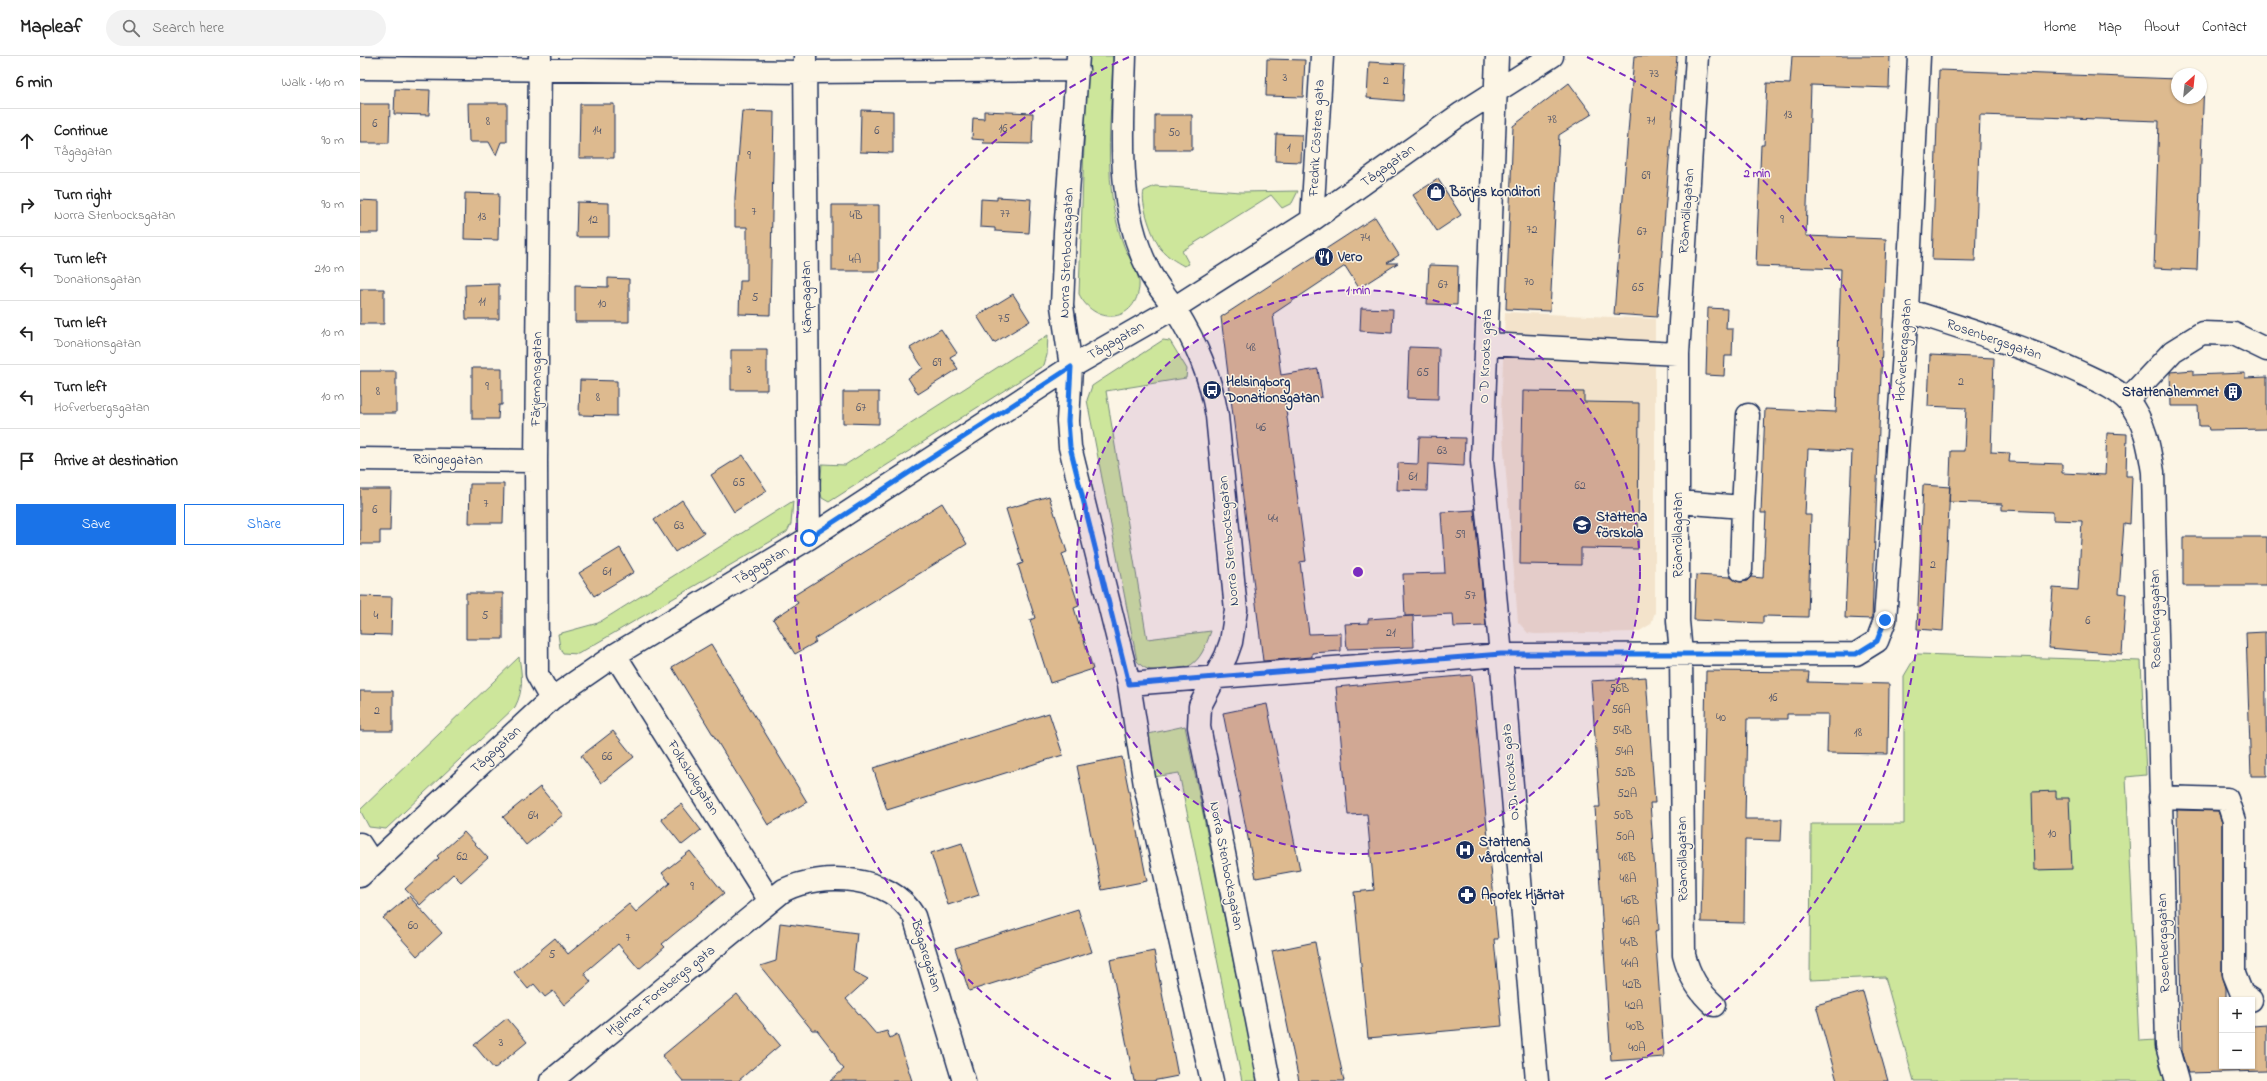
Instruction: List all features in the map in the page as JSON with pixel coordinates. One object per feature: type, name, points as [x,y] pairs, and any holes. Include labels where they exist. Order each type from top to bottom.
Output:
[{"type":"street","name":"Norra Stenbocksgatan","points":[[1125,56],[1122,158],[1125,191],[1131,221],[1149,272],[1174,308],[1201,356],[1212,390],[1217,416],[1236,610],[1231,642],[1226,656],[1200,706],[1199,727],[1269,1081]]},
{"type":"street","name":"Fredrik Cösters gata","points":[[1312,220],[1322,56]]},
{"type":"street","name":"O D Krooks gata","points":[[1497,56],[1482,461],[1501,654]]},
{"type":"street","name":"Tågagatan","points":[[366,870],[550,699],[615,655],[809,538],[1071,367],[1174,308],[1312,220],[1495,91],[1552,56]]},
{"type":"street","name":"Röamöllagatan","points":[[1697,56],[1678,354],[1678,621],[1681,653],[1684,955],[1687,970],[1703,996],[1714,1005]]},
{"type":"street","name":"Hofverbergsgatan","points":[[1681,653],[1856,654],[1877,641],[1885,620],[1907,310],[1920,56]]},
{"type":"street","points":[[360,68],[540,63],[1078,63]]},
{"type":"street","name":"Färjemansgatan","points":[[540,63],[536,461],[537,674],[550,699]]},
{"type":"street","name":"Norra Stenbocksgatan","points":[[1078,63],[1065,233],[1062,306],[1071,367],[1068,421],[1070,447],[1129,684],[1145,785],[1212,1081]]},
{"type":"street","name":"Kämpagatan","points":[[805,64],[809,538]]},
{"type":"street","name":"Rosenbergsgatan","points":[[1907,310],[2009,343],[2056,362],[2106,385],[2127,400],[2138,416],[2146,432],[2153,472],[2167,1046],[2177,1081]]},
{"type":"street","points":[[2127,400],[2173,351],[2202,333],[2234,334],[2267,350]]},
{"type":"street","points":[[1487,344],[1678,354]]},
{"type":"street","points":[[1740,570],[1748,415]]},
{"type":"street","name":"Röingegatan","points":[[360,460],[536,461]]},
{"type":"street","points":[[1678,502],[1743,507]]},
{"type":"street","points":[[1129,684],[1501,654],[1681,653]]},
{"type":"street","name":"O.D. Krooks gata","points":[[1501,654],[1537,1081]]},
{"type":"street","name":"Folkskolegatan","points":[[615,655],[770,900]]},
{"type":"street","points":[[2160,797],[2227,799],[2234,821],[2234,974],[2242,994],[2246,997]]},
{"type":"street","points":[[360,844],[366,870]]},
{"type":"street","name":"Bagaregatan","points":[[770,900],[784,890],[800,882],[818,879],[837,879],[880,887],[896,894],[907,905],[914,916],[964,1081]]},
{"type":"street","name":"Hjalmar Forsbergs gata","points":[[551,1081],[770,900]]},
{"type":"street","points":[[2255,1003],[2260,1007],[2267,1006]]},
{"type":"shaded area","name":"Stattena förskola","points":[[1505,312],[1655,319],[1655,612],[1651,624],[1638,632],[1535,634],[1528,633],[1518,622],[1501,412]]},
{"type":"green space","points":[[1087,56],[1113,56],[1109,144],[1110,179],[1115,215],[1120,234],[1138,277],[1139,283],[1136,300],[1130,308],[1122,314],[1113,316],[1103,315],[1094,311],[1086,304],[1079,294]]},
{"type":"green space","points":[[1155,186],[1241,192],[1298,191],[1292,203],[1282,208],[1271,195],[1182,251],[1189,264],[1184,266],[1172,259],[1161,249],[1151,229],[1143,197],[1144,191]]},
{"type":"green space","points":[[1048,335],[1047,355],[1044,365],[829,502],[822,498],[820,489],[822,464],[845,465]]},
{"type":"green space","points":[[1163,340],[1170,341],[1187,369],[1186,378],[1106,391],[1147,639],[1211,631],[1202,652],[1196,661],[1187,667],[1160,671],[1147,669],[1137,661],[1087,400],[1092,386]]},
{"type":"green space","points":[[793,501],[791,524],[787,532],[578,654],[563,653],[560,648],[558,634],[598,623]]},
{"type":"green space","points":[[1917,654],[2141,661],[2146,775],[2126,777],[2139,1041],[2157,1040],[2160,1068],[2167,1081],[1914,1081],[1885,977],[1810,980],[1811,824],[1904,824],[1904,676]]},
{"type":"green space","points":[[519,657],[522,682],[520,695],[515,707],[386,829],[369,827],[360,810]]},
{"type":"green space","points":[[1185,726],[1258,1081],[1242,1081],[1179,773],[1154,777],[1144,735]]},
{"type":"building","points":[[1634,56],[1677,56],[1657,317],[1614,314]]},
{"type":"building","points":[[1792,56],[1890,56],[1889,88],[1811,85],[1806,236],[1886,239],[1872,619],[1845,618],[1852,451],[1808,449],[1805,515],[1811,515],[1808,617],[1763,616],[1763,623],[1694,620],[1696,575],[1730,577],[1740,582],[1747,581],[1751,577],[1763,578],[1766,513],[1761,513],[1765,409],[1836,412],[1841,269],[1756,266],[1761,145],[1764,145],[1767,83],[1790,84]]},
{"type":"building","points":[[1267,59],[1305,60],[1303,97],[1266,96]]},
{"type":"building","points":[[1369,62],[1405,64],[1403,101],[1367,98]]},
{"type":"building","points":[[1939,70],[2171,79],[2171,104],[2203,104],[2197,270],[2154,268],[2159,121],[1980,115],[1975,261],[1932,260]]},
{"type":"building","points":[[1569,83],[1592,114],[1559,135],[1550,311],[1506,309],[1513,126]]},
{"type":"building","points":[[395,89],[430,90],[429,115],[394,114]]},
{"type":"building","points":[[468,103],[507,103],[507,142],[501,142],[496,155],[489,142],[469,142]]},
{"type":"building","points":[[360,104],[390,104],[389,143],[360,143]]},
{"type":"building","points":[[580,104],[614,104],[614,158],[579,158]]},
{"type":"building","points":[[861,110],[893,111],[893,153],[860,152]]},
{"type":"building","points":[[742,111],[774,112],[770,315],[739,314],[740,281],[747,281],[747,227],[735,227],[735,197]]},
{"type":"building","points":[[984,111],[1033,113],[1032,144],[983,143],[984,140],[972,139],[973,118],[984,119]]},
{"type":"building","points":[[1155,115],[1192,115],[1192,150],[1155,150]]},
{"type":"building","points":[[1276,134],[1302,135],[1301,162],[1275,161]]},
{"type":"building","points":[[1438,179],[1461,215],[1437,231],[1413,195]]},
{"type":"building","points":[[465,193],[499,194],[498,240],[464,239]]},
{"type":"building","points":[[997,197],[1031,199],[1029,233],[995,231],[995,228],[980,227],[981,199],[997,200]]},
{"type":"building","points":[[360,200],[379,201],[379,233],[360,233]]},
{"type":"building","points":[[577,202],[609,203],[609,237],[576,237]]},
{"type":"building","points":[[832,205],[879,205],[879,271],[832,271]]},
{"type":"building","points":[[1375,217],[1399,255],[1387,263],[1398,263],[1359,288],[1345,266],[1273,314],[1281,375],[1318,369],[1322,397],[1285,402],[1306,561],[1300,562],[1309,634],[1341,633],[1341,651],[1312,653],[1312,657],[1263,661],[1221,317]]},
{"type":"building","points":[[1429,265],[1458,266],[1457,305],[1427,304]]},
{"type":"building","points":[[608,278],[629,279],[629,322],[575,322],[575,286],[608,287]]},
{"type":"building","points":[[499,284],[499,319],[466,319],[465,285]]},
{"type":"building","points":[[360,289],[384,289],[384,324],[360,324]]},
{"type":"building","points":[[1013,294],[1030,321],[994,343],[977,316]]},
{"type":"building","points":[[1361,308],[1393,309],[1392,333],[1360,331]]},
{"type":"building","points":[[1708,308],[1727,309],[1726,329],[1733,329],[1732,356],[1725,356],[1724,376],[1706,375]]},
{"type":"building","points":[[941,329],[957,353],[950,357],[958,369],[918,394],[908,378],[923,368],[910,348]]},
{"type":"building","points":[[1409,347],[1439,348],[1438,399],[1407,398]]},
{"type":"building","points":[[731,350],[767,350],[767,390],[731,390]]},
{"type":"building","points":[[1930,355],[1994,358],[1991,452],[2010,453],[2009,462],[2062,464],[2062,473],[2105,475],[2107,433],[2127,434],[2126,476],[2132,476],[2130,524],[2124,523],[2119,593],[2126,594],[2122,654],[2049,648],[2053,588],[2078,590],[2082,521],[2053,520],[2053,512],[2002,510],[2002,504],[1949,502],[1951,451],[1964,451],[1966,408],[1928,406]]},
{"type":"building","points":[[472,368],[502,368],[502,405],[499,405],[498,419],[472,419]]},
{"type":"building","name":"Stattenahemmet","points":[[2193,370],[2193,375],[2245,373],[2245,378],[2267,377],[2267,429],[2209,430],[2208,426],[2199,426],[2198,406],[2171,406],[2170,372]]},
{"type":"building","points":[[360,371],[396,371],[396,413],[360,413]]},
{"type":"building","points":[[580,380],[617,381],[617,416],[579,415]]},
{"type":"building","points":[[1523,391],[1584,392],[1584,402],[1639,403],[1638,549],[1581,548],[1581,565],[1520,564]]},
{"type":"building","points":[[843,392],[879,392],[879,424],[843,423]]},
{"type":"building","points":[[1419,437],[1465,438],[1464,466],[1428,464],[1427,491],[1397,490],[1398,463],[1418,464]]},
{"type":"building","points":[[743,455],[767,491],[734,512],[711,475]]},
{"type":"building","points":[[470,484],[504,484],[503,523],[469,523]]},
{"type":"building","points":[[1923,485],[1950,487],[1943,631],[1917,629]]},
{"type":"building","points":[[360,489],[391,489],[390,531],[380,531],[380,544],[360,544]]},
{"type":"building","points":[[1049,496],[1067,552],[1062,554],[1079,606],[1074,608],[1093,669],[1050,683],[1030,620],[1035,618],[1018,565],[1023,563],[1006,509]]},
{"type":"building","points":[[682,500],[704,533],[675,552],[654,520]]},
{"type":"building","points":[[942,503],[967,544],[814,639],[816,642],[795,654],[773,619],[798,603],[793,596]]},
{"type":"building","points":[[1474,510],[1486,626],[1454,627],[1453,614],[1405,616],[1403,574],[1445,573],[1441,512]]},
{"type":"building","points":[[2183,537],[2267,537],[2267,586],[2183,586]]},
{"type":"building","points":[[620,548],[634,572],[594,596],[579,573]]},
{"type":"building","points":[[466,593],[503,593],[503,639],[466,639]]},
{"type":"building","points":[[360,596],[392,597],[391,635],[360,634]]},
{"type":"building","points":[[1413,616],[1414,647],[1347,649],[1345,624],[1368,623],[1368,619]]},
{"type":"building","points":[[2265,632],[2267,776],[2251,776],[2246,633]]},
{"type":"building","points":[[711,644],[807,802],[768,825],[672,667]]},
{"type":"building","points":[[1706,671],[1809,672],[1808,682],[1889,684],[1888,754],[1827,753],[1828,714],[1787,714],[1787,719],[1747,719],[1745,819],[1782,819],[1781,841],[1745,840],[1744,923],[1701,922]]},
{"type":"building","name":"Stattena vårdcentral","points":[[1472,675],[1498,939],[1494,939],[1502,1026],[1368,1038],[1354,892],[1374,890],[1367,814],[1348,815],[1336,687]]},
{"type":"building","points":[[1646,677],[1655,803],[1650,803],[1659,930],[1655,931],[1664,1057],[1611,1061],[1595,807],[1600,807],[1591,681]]},
{"type":"building","points":[[360,691],[393,691],[393,731],[360,731]]},
{"type":"building","points":[[1267,704],[1300,870],[1256,878],[1223,713]]},
{"type":"building","points":[[1049,713],[1063,755],[887,810],[873,768]]},
{"type":"building","points":[[613,731],[634,757],[601,783],[581,756]]},
{"type":"building","points":[[1122,757],[1147,881],[1102,890],[1077,766]]},
{"type":"building","points":[[540,787],[563,815],[526,845],[503,817]]},
{"type":"building","points":[[2056,791],[2056,798],[2069,798],[2072,869],[2034,870],[2032,792]]},
{"type":"building","points":[[681,804],[701,830],[682,845],[661,819]]},
{"type":"building","points":[[2177,810],[2218,811],[2222,823],[2222,974],[2226,988],[2226,997],[2219,997],[2219,1069],[2255,1069],[2255,1026],[2267,1025],[2267,1071],[2188,1073],[2182,1054]]},
{"type":"building","points":[[464,832],[488,858],[461,882],[453,874],[420,905],[405,889],[439,858],[437,856]]},
{"type":"building","points":[[962,843],[979,895],[948,905],[931,853]]},
{"type":"building","points":[[690,851],[724,893],[662,944],[665,947],[639,969],[618,944],[584,973],[591,982],[564,1005],[553,991],[545,997],[534,984],[528,989],[514,972],[555,938],[568,954],[629,904],[636,912],[670,883],[662,873]]},
{"type":"building","points":[[409,896],[442,933],[417,956],[383,918]]},
{"type":"building","points":[[1078,909],[1092,952],[969,991],[955,948]]},
{"type":"building","points":[[780,923],[857,933],[853,971],[868,979],[846,999],[876,1034],[887,1031],[890,1038],[897,1034],[912,1081],[830,1081],[844,1069],[838,1062],[834,1052],[817,1030],[812,1030],[760,966],[776,961]]},
{"type":"building","points":[[1315,942],[1344,1081],[1299,1081],[1272,951]]},
{"type":"building","points":[[1154,951],[1178,1076],[1152,1081],[1134,1081],[1110,960]]},
{"type":"building","points":[[1863,992],[1888,1081],[1837,1081],[1816,1005]]},
{"type":"building","points":[[737,994],[780,1045],[738,1081],[683,1081],[662,1056]]},
{"type":"building","points":[[507,1018],[527,1042],[494,1069],[474,1045]]},
{"type":"place","name":"Börjes konditori","points":[[1436,192]]},
{"type":"place","name":"Vero","points":[[1324,257]]},
{"type":"place","name":"Helsingborg Donationsgatan","points":[[1212,390]]},
{"type":"place","name":"Stattenahemmet","points":[[2233,392]]},
{"type":"place","name":"Stattena förskola","points":[[1582,525]]},
{"type":"place","name":"Stattena vårdcentral","points":[[1465,850]]},
{"type":"place","name":"Apotek Hjärtat","points":[[1467,895]]},
{"type":"route","points":[[809,538],[1071,367],[1068,421],[1070,447],[1129,684],[1501,654],[1856,654],[1877,641],[1885,620]]}]
